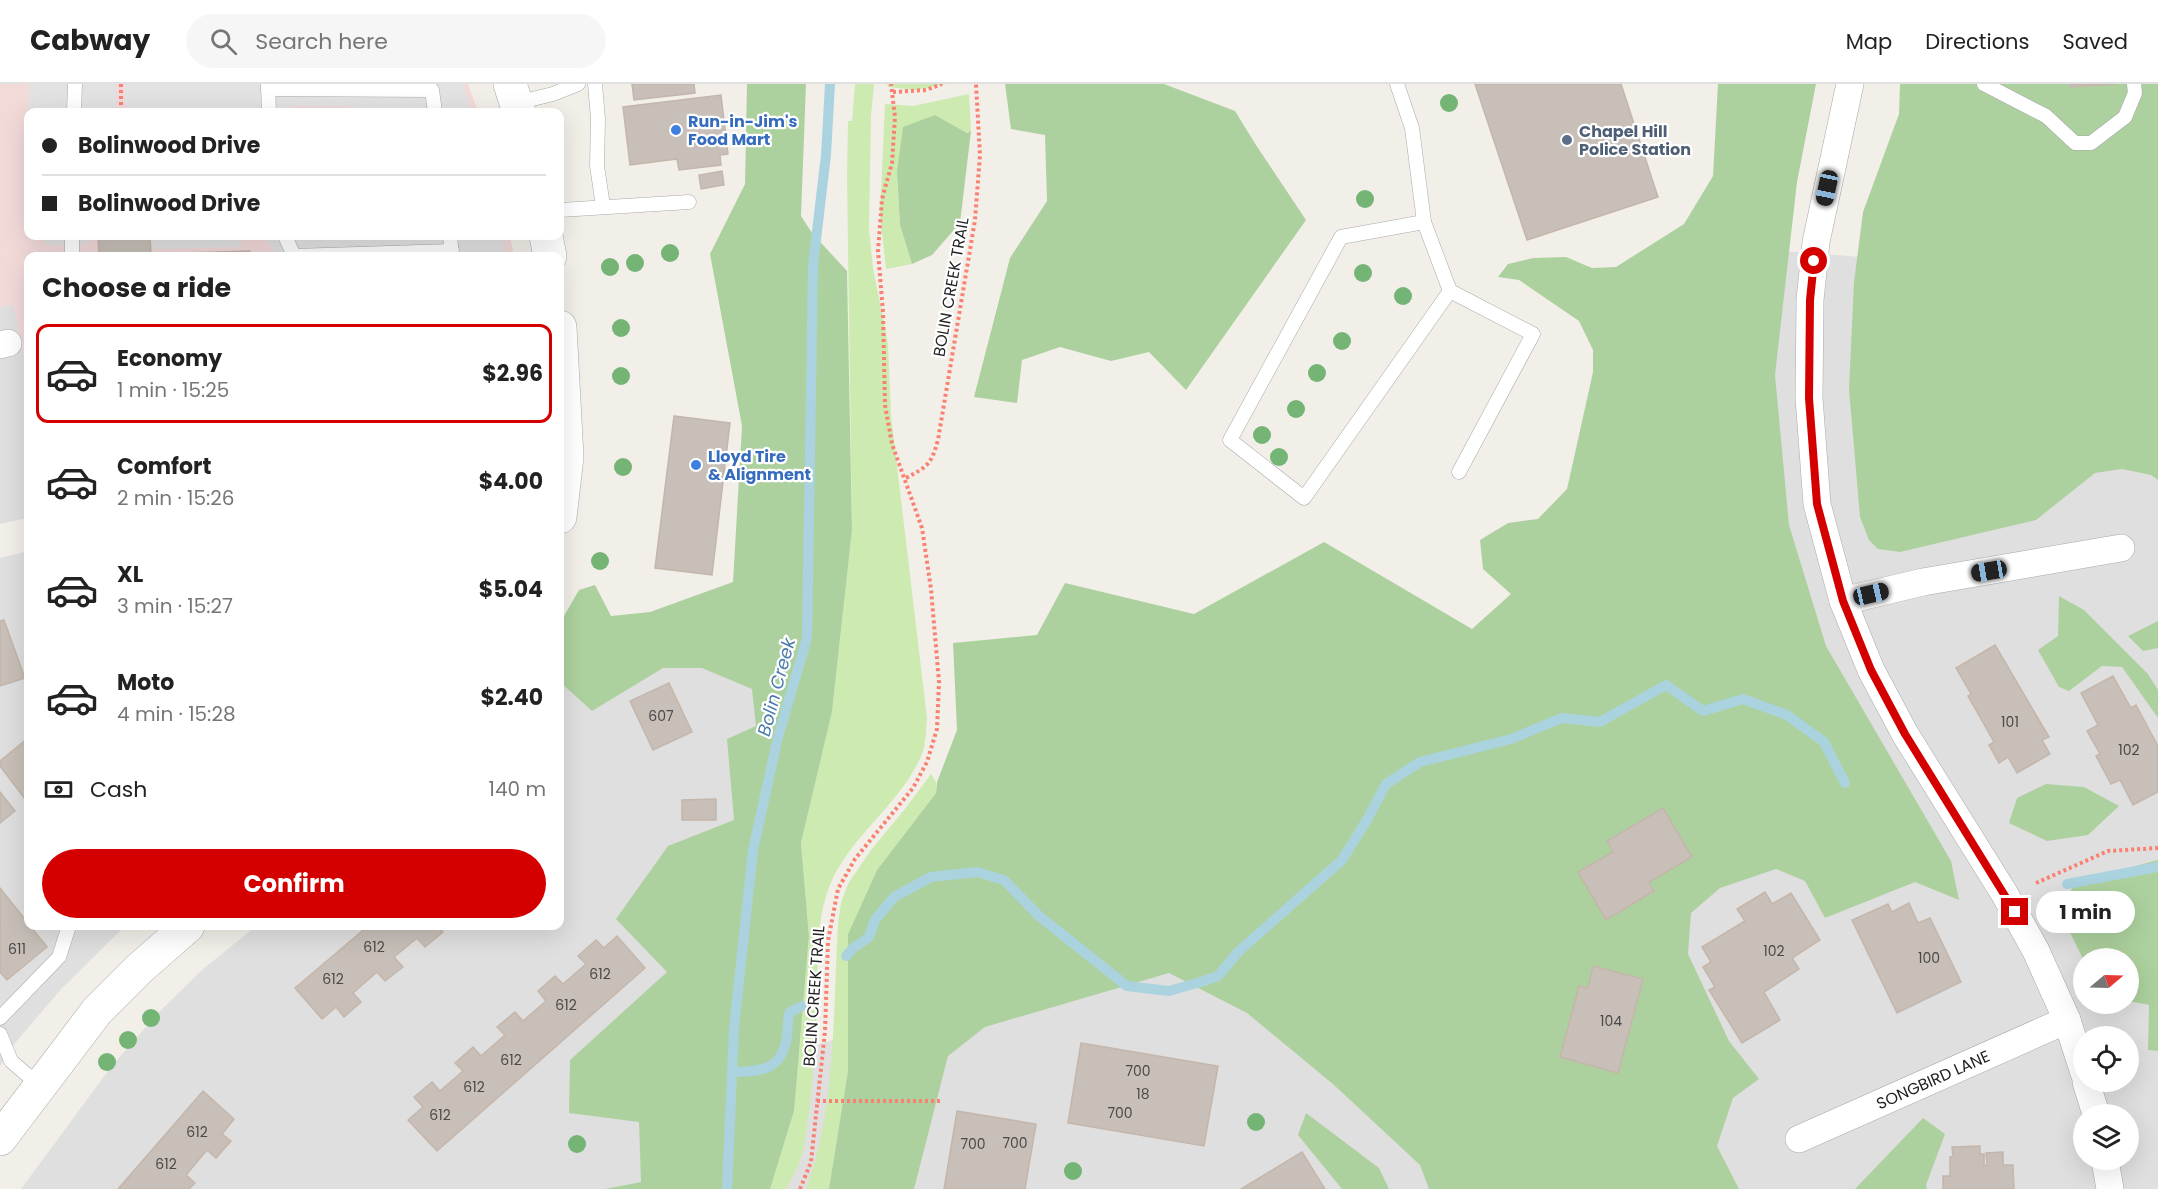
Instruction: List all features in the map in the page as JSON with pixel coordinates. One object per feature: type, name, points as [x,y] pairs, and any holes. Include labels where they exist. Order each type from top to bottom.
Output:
[{"type":"street","points":[[1850,84],[1816,242],[1810,300],[1809,398],[1817,504],[1843,601],[1871,670],[1905,734],[2004,893],[2036,951],[2073,1038]]},
{"type":"street","points":[[1843,601],[1923,582],[2121,548]]},
{"type":"street","points":[[0,1139],[97,1011],[139,969],[183,930]]},
{"type":"street","name":"SONGBIRD LANE","points":[[1799,1139],[2067,1020]]},
{"type":"street","points":[[2107,1170],[2110,1189]]},
{"type":"lane","points":[[74,108],[75,84]]},
{"type":"lane","points":[[515,100],[553,94],[578,84]]},
{"type":"lane","points":[[595,84],[598,119],[597,166],[603,206]]},
{"type":"lane","points":[[1397,84],[1412,128],[1424,222],[1450,291],[1533,334],[1459,472]]},
{"type":"lane","points":[[1984,84],[2046,116],[2075,143],[2091,143],[2125,117],[2134,93],[2134,84]]},
{"type":"lane","points":[[269,108],[268,87],[432,90],[434,108]]},
{"type":"lane","points":[[564,210],[689,202]]},
{"type":"lane","points":[[1424,222],[1341,237],[1230,440],[1304,498],[1450,291]]},
{"type":"lane","points":[[0,1018],[58,957],[68,930]]},
{"type":"lane","points":[[0,1034],[5,1064],[40,1086]]},
{"type":"path","points":[[120,84],[121,108]]},
{"type":"path","name":"BOLIN CREEK TRAIL","points":[[801,1189],[811,1162],[825,1031],[828,941],[838,889],[855,859],[913,788],[927,762],[937,729],[939,682],[931,589],[922,528],[892,444],[885,405],[883,312],[878,250],[882,199],[892,163],[895,117],[891,84]]},
{"type":"path","points":[[893,92],[926,90],[942,84]]},
{"type":"path","name":"BOLIN CREEK TRAIL","points":[[906,478],[933,459],[975,220],[980,155],[976,84]]},
{"type":"path","points":[[2036,883],[2108,851],[2158,848]]},
{"type":"path","points":[[818,1101],[943,1101]]},
{"type":"shaded area","points":[[0,84],[468,84],[477,108],[24,108],[24,240],[511,240],[513,252],[24,252],[24,354],[13,305],[0,307]]},
{"type":"shaded area","points":[[30,84],[116,84],[116,108],[28,108]]},
{"type":"shaded area","points":[[124,84],[463,84],[471,108],[291,106],[291,108],[125,108]]},
{"type":"shaded area","points":[[45,240],[89,240],[89,244],[46,245]]},
{"type":"shaded area","points":[[151,240],[241,240],[241,247],[152,249]]},
{"type":"shaded area","points":[[266,240],[504,240],[505,248],[503,252],[274,252]]},
{"type":"shaded area","points":[[1773,250],[1861,257],[2158,272],[2158,1189],[21,1189],[111,1067],[158,1013],[202,970],[251,930],[564,930],[564,643],[801,577],[741,1068],[1507,835],[1768,436]]},
{"type":"shaded area","points":[[13,304],[24,354],[24,519],[0,524],[0,307]]},
{"type":"shaded area","points":[[24,552],[24,930],[121,930],[62,988],[15,1043],[0,1066],[0,558]]},
{"type":"green space","points":[[747,84],[806,84],[801,216],[812,233],[847,271],[852,530],[832,712],[801,843],[809,936],[794,1111],[770,1189],[605,1189],[641,1182],[639,1122],[569,1113],[570,1060],[667,972],[616,919],[668,846],[734,820],[727,739],[756,726],[752,689],[702,668],[663,668],[592,711],[564,686],[564,616],[579,590],[595,585],[611,616],[650,612],[733,582],[742,426],[710,254],[745,184]]},
{"type":"green space","points":[[855,84],[874,84],[871,116],[869,230],[873,268],[888,344],[891,415],[927,718],[926,732],[922,754],[912,773],[846,856],[835,873],[827,893],[819,933],[814,1057],[804,1147],[798,1166],[786,1189],[770,1189],[794,1111],[809,936],[801,843],[832,712],[852,530],[847,175],[848,121],[852,121]]},
{"type":"green space","points":[[887,84],[946,84],[916,90],[888,87]]},
{"type":"green space","points":[[1005,84],[1164,84],[1235,111],[1306,220],[1186,390],[1149,352],[1111,361],[1060,347],[1022,360],[1017,403],[974,397],[1010,258],[1047,201],[1045,135],[1011,129]]},
{"type":"green space","points":[[1718,84],[1816,84],[1797,182],[1775,375],[1789,525],[1826,646],[1951,861],[1959,900],[1915,882],[1825,918],[1805,881],[1776,869],[1720,888],[1691,913],[1688,954],[1729,1041],[1759,1079],[1733,1098],[1717,1146],[1739,1189],[1429,1189],[1420,1165],[1334,1085],[1247,1013],[1169,973],[985,1027],[948,1056],[914,1189],[829,1189],[848,1071],[848,934],[877,870],[936,793],[937,782],[957,730],[953,643],[1037,635],[1065,583],[1194,614],[1324,542],[1472,629],[1511,594],[1483,569],[1480,540],[1508,523],[1538,519],[1567,489],[1593,372],[1593,350],[1579,321],[1519,280],[1498,277],[1508,264],[1533,258],[1566,257],[1592,268],[1616,267],[1684,224],[1713,176]]},
{"type":"green space","points":[[1900,84],[2158,84],[2158,480],[2151,475],[2122,469],[2095,473],[2036,520],[1900,552],[1878,549],[1869,540],[1860,517],[1849,389],[1854,282],[1863,212],[1899,114]]},
{"type":"green space","points":[[969,94],[971,131],[967,133],[935,115],[897,172],[900,225],[912,264],[886,269],[880,213],[885,104],[913,106]]},
{"type":"green space","points":[[935,115],[967,133],[971,131],[960,223],[932,255],[912,264],[900,225],[897,172],[903,127]]},
{"type":"green space","points":[[2059,596],[2084,610],[2148,674],[2158,690],[2158,718],[2122,667],[2102,666],[2069,691],[2059,687],[2038,650],[2058,636]]},
{"type":"green space","points":[[2158,621],[2158,648],[2143,651],[2128,636]]},
{"type":"green space","points":[[931,774],[936,782],[936,793],[877,870],[848,934],[848,1071],[829,1189],[806,1189],[816,1158],[828,1092],[841,903],[848,884],[871,850]]},
{"type":"green space","points":[[2046,784],[2084,787],[2119,806],[2088,835],[2047,841],[2009,823],[2017,798]]},
{"type":"green space","points":[[2158,860],[2158,1051],[2148,1050],[2149,1005],[2139,1003],[2139,948],[2078,948],[2059,910],[2076,882]]},
{"type":"green space","points":[[1306,1113],[1379,1168],[1389,1189],[1342,1189],[1298,1135]]},
{"type":"green space","points":[[1923,1118],[1945,1134],[1926,1185],[1927,1189],[1855,1189]]},
{"type":"building","points":[[632,84],[694,84],[695,93],[634,100]]},
{"type":"building","name":"Chapel Hill Police Station","points":[[1475,84],[1621,84],[1658,197],[1527,240]]},
{"type":"building","points":[[2070,84],[2116,84],[2070,87]]},
{"type":"building","name":"Run-in-Jim's Food Mart","points":[[721,95],[728,154],[720,155],[721,165],[679,170],[677,159],[630,165],[623,107]]},
{"type":"building","points":[[722,171],[724,185],[701,189],[699,175]]},
{"type":"building","points":[[98,240],[150,240],[151,252],[99,252]]},
{"type":"building","name":"Lloyd Tire & Alignment","points":[[674,416],[730,423],[712,575],[655,568]]},
{"type":"building","points":[[4,620],[24,678],[0,686],[0,621]]},
{"type":"building","points":[[1995,645],[2049,737],[2042,740],[2050,754],[2017,773],[2008,757],[1999,763],[1989,745],[1994,742],[1968,696],[1971,694],[1956,668]]},
{"type":"building","points":[[2113,676],[2131,708],[2136,705],[2158,746],[2158,792],[2133,805],[2120,780],[2111,784],[2096,756],[2100,754],[2087,731],[2098,725],[2081,693]]},
{"type":"building","points":[[669,683],[692,732],[653,750],[630,701]]},
{"type":"building","points":[[24,741],[24,798],[0,766],[0,761]]},
{"type":"building","points":[[0,792],[15,811],[0,823]]},
{"type":"building","points":[[716,799],[716,820],[682,820],[682,800]]},
{"type":"building","points":[[1663,808],[1692,857],[1649,882],[1654,891],[1606,920],[1578,872],[1613,852],[1607,841]]},
{"type":"building","points":[[0,888],[24,918],[24,930],[33,930],[47,947],[7,980],[0,972]]},
{"type":"building","points":[[1765,892],[1772,904],[1791,893],[1820,940],[1792,958],[1799,969],[1764,992],[1780,1020],[1742,1043],[1709,990],[1715,987],[1703,967],[1711,962],[1702,947],[1745,921],[1737,909]]},
{"type":"building","points":[[1909,903],[1918,923],[1930,918],[1961,982],[1897,1013],[1852,920],[1888,904],[1892,912]]},
{"type":"building","points":[[363,930],[441,930],[443,932],[425,947],[417,938],[394,957],[403,967],[385,981],[377,972],[353,993],[361,1002],[344,1017],[336,1007],[322,1019],[295,988]]},
{"type":"building","points":[[617,936],[645,968],[437,1151],[408,1120],[423,1107],[414,1097],[432,1082],[440,1091],[463,1071],[455,1063],[473,1047],[481,1056],[505,1035],[497,1027],[515,1012],[523,1021],[546,1001],[538,991],[555,976],[563,984],[586,964],[578,956],[596,940],[604,948]]},
{"type":"building","points":[[1593,966],[1643,979],[1618,1073],[1560,1057],[1579,986],[1588,988]]},
{"type":"building","points":[[1081,1043],[1218,1066],[1204,1146],[1068,1123]]},
{"type":"building","points":[[203,1091],[234,1119],[222,1134],[231,1141],[216,1158],[207,1150],[186,1175],[195,1183],[189,1189],[118,1189]]},
{"type":"building","points":[[957,1111],[1036,1124],[1025,1189],[944,1189]]},
{"type":"building","points":[[1980,1146],[1980,1154],[1984,1154],[1984,1166],[1987,1165],[1986,1153],[2003,1152],[2003,1165],[2013,1165],[2014,1189],[1943,1189],[1943,1176],[1950,1176],[1952,1147]]},
{"type":"building","points":[[1302,1152],[1325,1189],[1241,1189]]},
{"type":"waterway","name":"Bolin Creek","points":[[727,1189],[734,1028],[753,850],[778,737],[807,638],[813,265],[826,155],[830,84]]},
{"type":"waterway","points":[[846,956],[869,937],[875,920],[894,897],[931,877],[977,872],[1004,880],[1039,916],[1127,986],[1169,991],[1204,981],[1218,976],[1238,952],[1342,860],[1386,784],[1420,762],[1511,739],[1562,718],[1600,722],[1666,685],[1703,711],[1743,699],[1787,715],[1824,742],[1845,783]]},
{"type":"waterway","points":[[2067,884],[2158,867]]},
{"type":"waterway","points":[[733,1072],[754,1071],[776,1062],[785,1046],[790,1012],[802,1006]]},
{"type":"place","name":"Run-in-Jim's Food Mart","points":[[676,130]]},
{"type":"place","name":"Chapel Hill Police Station","points":[[1567,140]]},
{"type":"place","name":"Lloyd Tire & Alignment","points":[[696,465]]},
{"type":"route","points":[[1814,261],[1810,300],[1809,398],[1817,504],[1843,601],[1871,670],[1905,734],[2015,912]]}]
